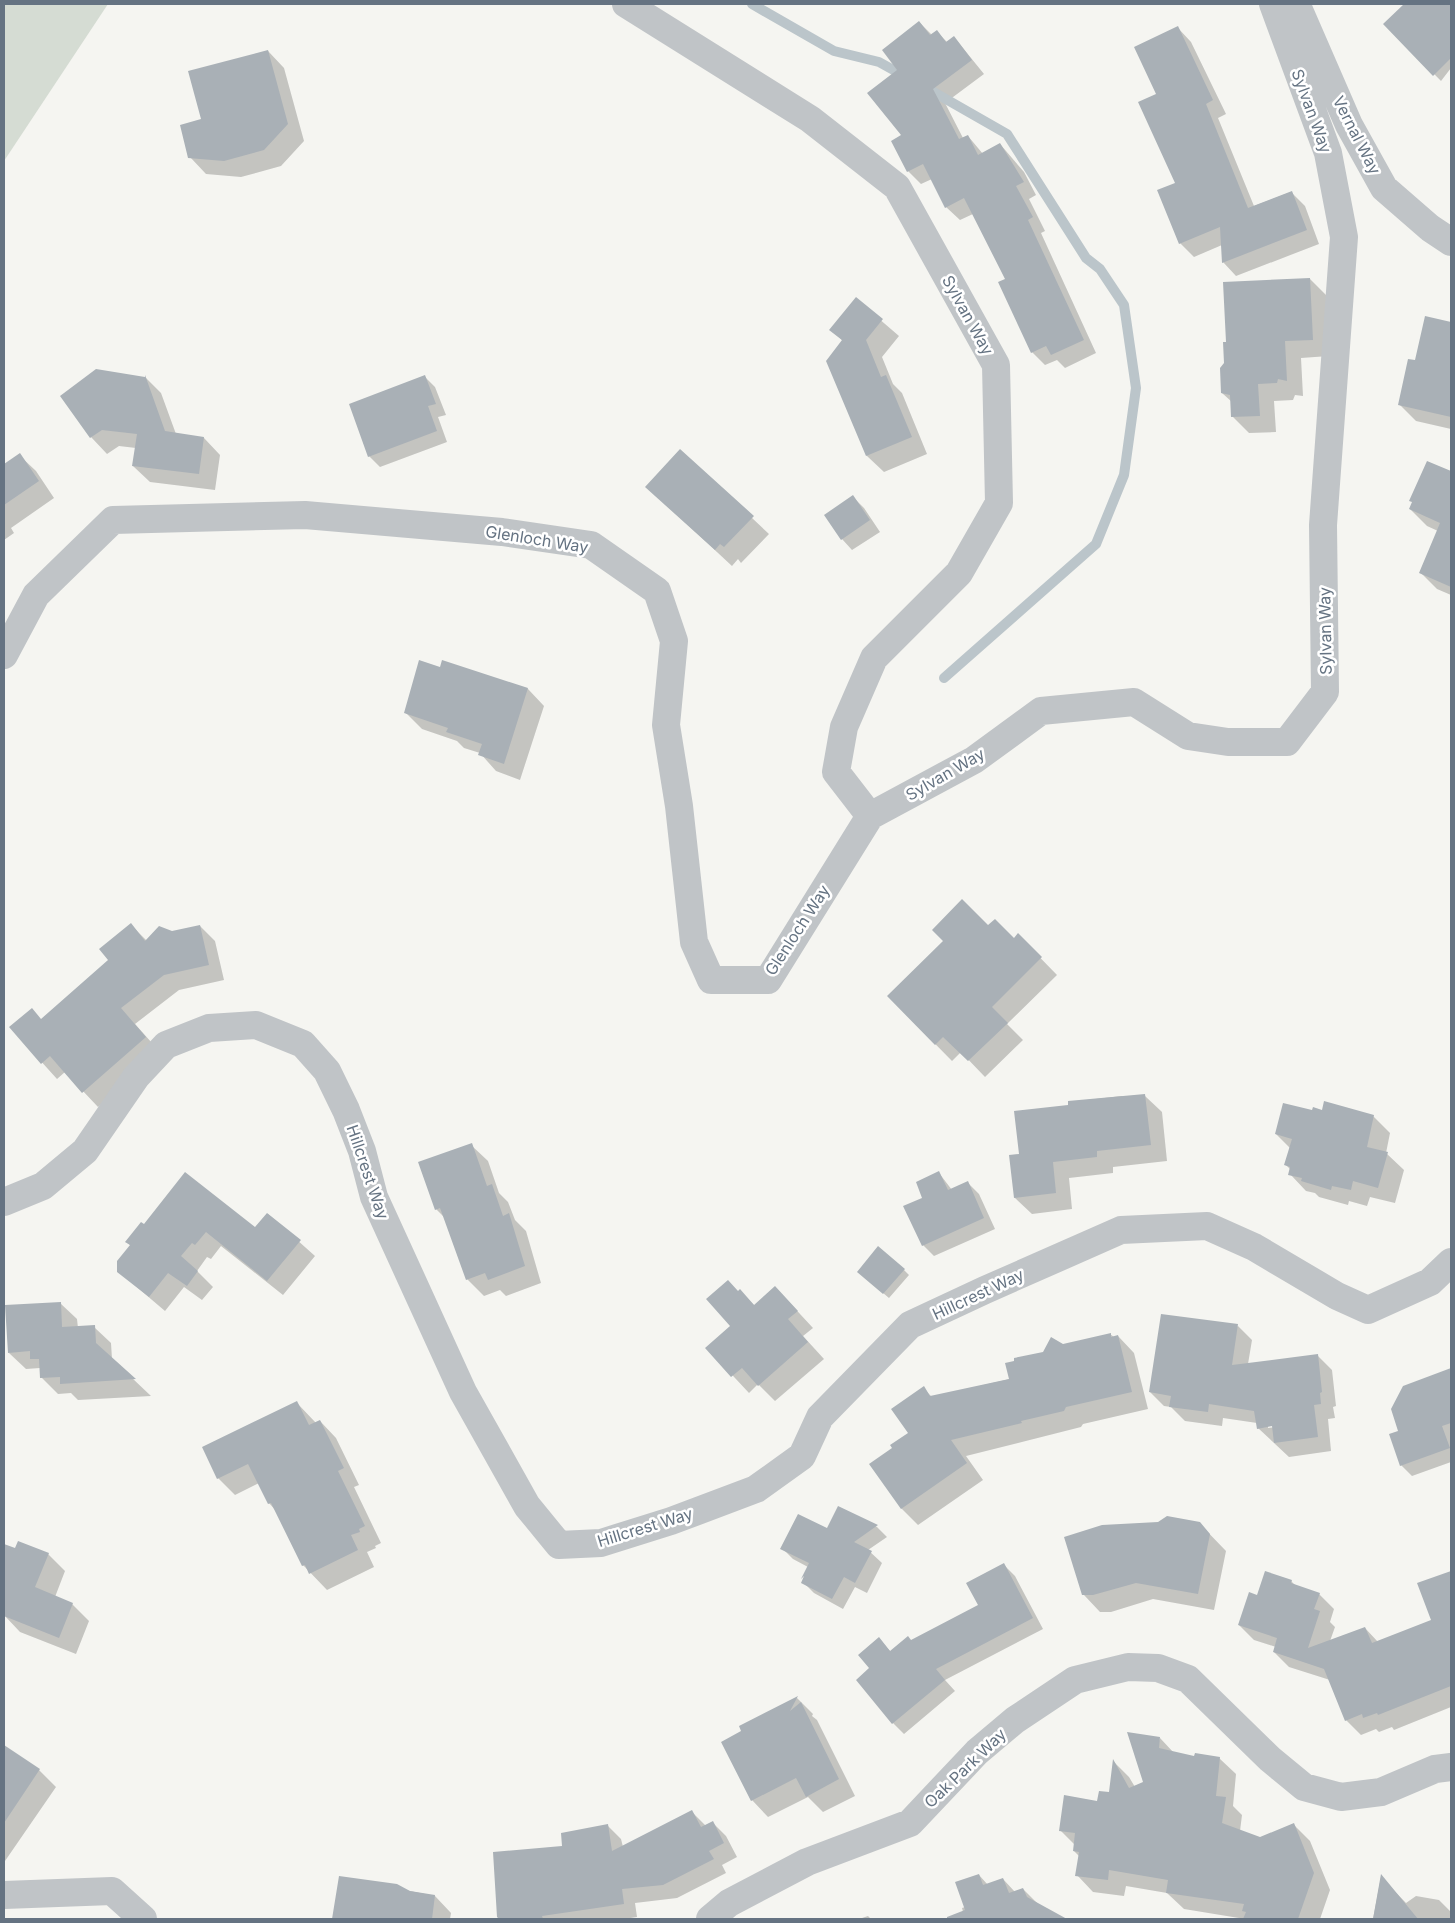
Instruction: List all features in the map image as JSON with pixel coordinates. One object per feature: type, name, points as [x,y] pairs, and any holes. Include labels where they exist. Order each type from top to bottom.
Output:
[{"type":"street","name":"Sylvan Way","points":[[626,4],[810,119],[897,187],[996,365],[999,503],[959,573],[874,658],[844,727],[836,772],[870,816],[974,760],[1041,711],[1134,702],[1188,736],[1228,742],[1287,742],[1325,692],[1323,526],[1344,237],[1328,153],[1273,4]]},
{"type":"street","name":"Vernal Way","points":[[1292,4],[1299,10],[1349,125],[1384,188],[1430,228],[1451,242]]},
{"type":"street","name":"Glenloch Way","points":[[4,654],[36,595],[113,520],[305,515],[502,532],[591,545],[657,591],[674,641],[666,725],[679,806],[694,942],[711,980],[768,980],[870,816]]},
{"type":"street","name":"Hillcrest Way","points":[[4,1202],[43,1186],[86,1151],[136,1077],[166,1045],[209,1028],[256,1026],[303,1044],[328,1071],[346,1110],[362,1151],[374,1198],[463,1392],[527,1506],[559,1545],[601,1543],[671,1521],[756,1489],[802,1456],[820,1417],[910,1325],[1121,1230],[1207,1226],[1254,1247],[1338,1296],[1368,1310],[1430,1282],[1451,1262]]},
{"type":"street","name":"Oak Park Way","points":[[710,1919],[730,1903],[807,1862],[910,1823],[977,1752],[1015,1720],[1075,1680],[1128,1667],[1158,1668],[1188,1679],[1270,1759],[1304,1787],[1341,1797],[1381,1792],[1435,1769],[1451,1766]]},
{"type":"street","points":[[4,1895],[112,1891],[143,1919]]},
{"type":"shaded area","points":[[4,4],[108,4],[4,161]]},
{"type":"building","points":[[1404,4],[1451,4],[1451,58],[1433,76],[1383,24]]},
{"type":"building","points":[[919,21],[930,35],[937,30],[946,42],[954,36],[972,60],[933,89],[959,139],[968,135],[978,155],[1000,143],[1024,182],[1016,186],[1033,217],[1028,220],[1084,340],[1051,355],[1046,346],[1031,353],[998,282],[1005,279],[964,198],[945,208],[923,164],[907,172],[891,141],[901,135],[867,93],[897,70],[882,50]]},
{"type":"building","points":[[1178,26],[1213,100],[1206,104],[1248,208],[1292,191],[1307,230],[1222,263],[1220,227],[1179,244],[1157,190],[1175,183],[1138,102],[1156,94],[1134,47]]},
{"type":"building","points":[[268,50],[288,124],[264,150],[224,161],[188,158],[180,125],[201,119],[188,71]]},
{"type":"building","points":[[1310,278],[1313,340],[1285,341],[1287,381],[1278,379],[1277,383],[1258,384],[1260,416],[1231,417],[1230,395],[1221,393],[1220,368],[1224,363],[1223,342],[1226,342],[1223,282]]},
{"type":"building","points":[[856,297],[883,319],[866,340],[881,377],[886,375],[912,437],[866,456],[826,361],[842,340],[829,330]]},
{"type":"building","points":[[1425,316],[1451,322],[1451,417],[1398,405],[1408,359],[1415,360]]},
{"type":"building","points":[[96,369],[145,377],[145,375],[165,431],[204,437],[199,474],[132,466],[137,434],[102,430],[90,438],[60,396]]},
{"type":"building","points":[[425,375],[436,404],[428,406],[437,431],[368,457],[349,404]]},
{"type":"building","points":[[680,449],[754,516],[724,547],[720,544],[715,550],[645,487]]},
{"type":"building","points":[[20,453],[39,481],[4,505],[4,464]]},
{"type":"building","points":[[1427,461],[1451,471],[1451,587],[1419,573],[1440,523],[1409,509],[1412,502],[1409,501]]},
{"type":"building","points":[[853,495],[870,520],[841,540],[824,515]]},
{"type":"building","points":[[419,660],[440,667],[442,660],[528,688],[504,764],[478,755],[482,744],[446,732],[448,728],[404,713]]},
{"type":"building","points":[[962,899],[988,925],[995,919],[1014,938],[1018,933],[1042,957],[992,1007],[1008,1023],[968,1061],[943,1037],[935,1045],[887,996],[943,941],[932,930]]},
{"type":"building","points":[[131,923],[145,941],[159,926],[172,931],[200,925],[209,965],[164,975],[121,1008],[146,1037],[82,1093],[50,1056],[41,1064],[9,1027],[32,1008],[41,1019],[108,960],[99,949]]},
{"type":"building","points":[[1145,1094],[1151,1145],[1097,1151],[1097,1157],[1053,1162],[1056,1193],[1014,1198],[1009,1155],[1019,1154],[1014,1111],[1068,1105],[1068,1101]]},
{"type":"building","points":[[1324,1101],[1374,1115],[1367,1147],[1388,1152],[1378,1188],[1353,1181],[1351,1190],[1332,1186],[1331,1190],[1301,1181],[1302,1178],[1288,1175],[1290,1167],[1284,1165],[1292,1139],[1275,1134],[1283,1103],[1312,1110],[1313,1107],[1322,1110]]},
{"type":"building","points":[[472,1143],[487,1186],[492,1184],[503,1216],[509,1213],[525,1266],[488,1280],[485,1273],[466,1280],[440,1208],[435,1210],[418,1162]]},
{"type":"building","points":[[939,1171],[948,1190],[968,1181],[984,1218],[922,1246],[903,1206],[922,1198],[916,1182]]},
{"type":"building","points":[[185,1172],[255,1227],[267,1213],[301,1240],[267,1281],[206,1232],[195,1245],[192,1243],[181,1256],[198,1271],[187,1286],[168,1273],[149,1297],[117,1272],[117,1261],[130,1245],[125,1242],[141,1222],[144,1224]]},
{"type":"building","points":[[878,1246],[905,1269],[883,1294],[857,1272]]},
{"type":"building","points":[[728,1280],[738,1291],[740,1289],[754,1305],[775,1286],[798,1311],[788,1319],[808,1342],[758,1386],[742,1368],[731,1377],[705,1348],[730,1326],[706,1299]]},
{"type":"building","points":[[61,1302],[62,1327],[95,1325],[96,1343],[136,1379],[60,1384],[60,1377],[40,1378],[39,1359],[30,1359],[30,1351],[8,1353],[5,1305]]},
{"type":"building","points":[[1161,1314],[1238,1324],[1232,1365],[1318,1354],[1322,1392],[1320,1393],[1321,1404],[1314,1405],[1318,1437],[1274,1443],[1272,1426],[1257,1429],[1254,1411],[1209,1404],[1208,1412],[1169,1407],[1171,1396],[1149,1392]]},
{"type":"building","points":[[1111,1333],[1111,1337],[1118,1335],[1132,1392],[1066,1407],[1064,1411],[951,1440],[967,1463],[901,1509],[869,1464],[892,1448],[890,1445],[908,1433],[891,1409],[924,1386],[930,1396],[1009,1379],[1005,1363],[1014,1361],[1014,1358],[1043,1352],[1051,1337],[1063,1344]]},
{"type":"building","points":[[1451,1368],[1451,1423],[1442,1426],[1450,1448],[1400,1466],[1389,1434],[1398,1431],[1391,1409],[1403,1386]]},
{"type":"building","points":[[297,1401],[309,1425],[320,1420],[344,1468],[338,1471],[365,1526],[359,1529],[360,1532],[351,1535],[358,1550],[309,1574],[305,1565],[302,1566],[271,1503],[268,1504],[248,1464],[217,1479],[202,1447]]},
{"type":"building","points":[[838,1506],[878,1525],[854,1542],[872,1551],[855,1583],[844,1577],[832,1599],[801,1583],[809,1563],[780,1549],[798,1514],[827,1528]]},
{"type":"building","points":[[1167,1516],[1200,1522],[1210,1534],[1198,1594],[1136,1583],[1093,1595],[1082,1595],[1064,1537],[1102,1525],[1158,1522]]},
{"type":"building","points":[[18,1541],[49,1553],[35,1587],[73,1603],[59,1638],[4,1616],[4,1544],[15,1548]]},
{"type":"building","points":[[1004,1563],[1033,1618],[936,1669],[945,1680],[892,1724],[856,1680],[869,1668],[858,1655],[879,1637],[890,1651],[908,1636],[911,1640],[978,1605],[966,1583]]},
{"type":"building","points":[[1265,1571],[1292,1580],[1291,1583],[1320,1593],[1314,1609],[1320,1611],[1308,1648],[1365,1627],[1372,1643],[1431,1620],[1417,1583],[1451,1571],[1451,1686],[1378,1715],[1377,1713],[1363,1718],[1362,1714],[1345,1721],[1324,1669],[1273,1652],[1277,1638],[1238,1625],[1249,1592],[1257,1595]]},
{"type":"building","points":[[798,1696],[790,1711],[801,1702],[839,1779],[806,1797],[796,1778],[751,1801],[721,1742],[741,1731],[739,1726]]},
{"type":"building","points":[[1127,1732],[1160,1737],[1159,1748],[1194,1756],[1195,1753],[1220,1757],[1216,1796],[1226,1797],[1222,1823],[1260,1837],[1294,1823],[1314,1873],[1298,1919],[1243,1919],[1246,1912],[1242,1911],[1244,1904],[1166,1893],[1168,1880],[1109,1870],[1108,1880],[1075,1876],[1079,1852],[1073,1851],[1075,1833],[1059,1831],[1064,1795],[1097,1801],[1099,1791],[1109,1792],[1113,1759],[1129,1788],[1143,1782]]},
{"type":"building","points":[[4,1745],[40,1769],[4,1823]]},
{"type":"building","points":[[692,1810],[701,1827],[713,1821],[724,1843],[709,1851],[714,1859],[663,1885],[622,1889],[624,1904],[542,1916],[543,1919],[499,1919],[497,1917],[493,1852],[562,1846],[561,1833],[608,1824],[612,1851]]},
{"type":"building","points":[[979,1874],[983,1885],[1003,1878],[1009,1893],[1023,1888],[1027,1897],[1067,1919],[947,1919],[947,1917],[965,1910],[955,1882]]},
{"type":"building","points":[[1381,1874],[1418,1919],[1373,1919]]},
{"type":"building","points":[[339,1876],[397,1884],[410,1891],[435,1895],[432,1919],[332,1919]]},
{"type":"waterway","points":[[752,4],[834,51],[879,62],[906,77]]},
{"type":"waterway","points":[[923,86],[1007,134],[1086,258],[1100,269],[1124,305],[1136,388],[1124,475],[1096,544],[944,678]]}]
